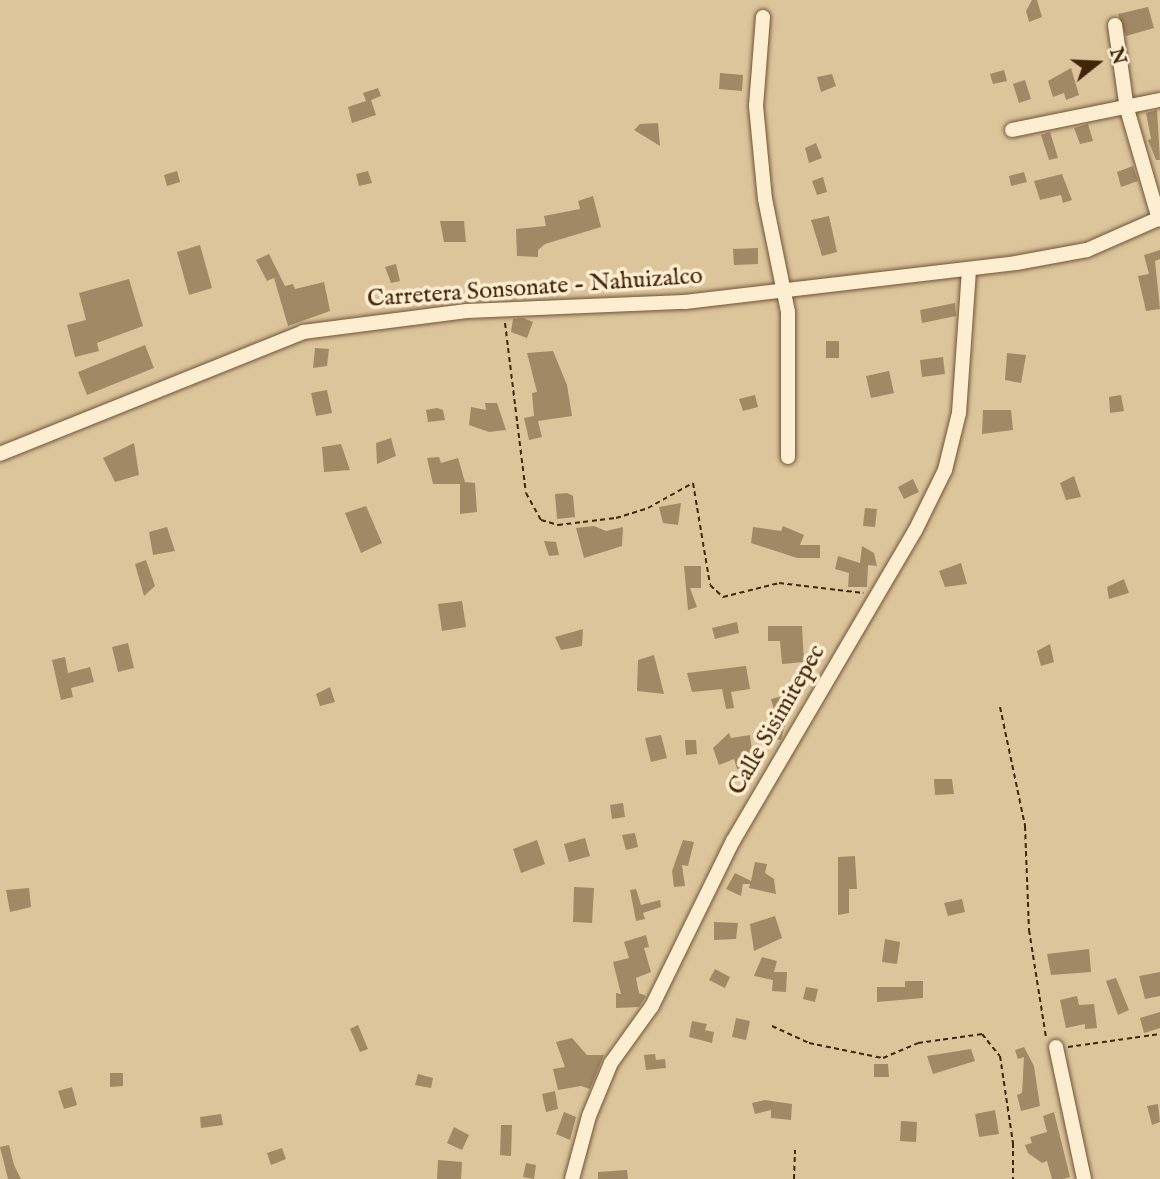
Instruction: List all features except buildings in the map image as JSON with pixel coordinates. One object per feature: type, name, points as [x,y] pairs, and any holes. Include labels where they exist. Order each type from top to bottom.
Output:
[{"type":"street","points":[[763,18],[756,66],[759,153],[786,289],[788,457]]},
{"type":"street","points":[[1115,25],[1127,109],[1159,218]]},
{"type":"street","points":[[1012,130],[1127,109],[1160,100]]},
{"type":"street","name":"Carretera Sonsonate - Nahuizalco","points":[[0,454],[303,331],[503,308],[685,302],[969,269],[1087,250],[1159,218]]},
{"type":"street","name":"Calle Sisimitepec","points":[[572,1179],[589,1116],[611,1063],[652,1006],[733,841],[928,508],[951,452],[965,355],[969,269]]},
{"type":"street","points":[[1055,1047],[1084,1179]]},
{"type":"path","points":[[503,308],[526,493],[541,520],[558,525],[616,518],[648,508],[692,483],[710,585],[723,597],[779,583],[878,595]]},
{"type":"path","points":[[1000,706],[1025,826],[1029,930],[1041,1025],[1055,1047],[1160,1034]]},
{"type":"path","points":[[772,1026],[809,1043],[883,1058],[918,1043],[982,1034],[1000,1056],[1013,1143],[1013,1179]]},
{"type":"path","points":[[794,1179],[796,1150]]},
{"type":"shaded area","points":[[0,0],[1160,0],[1160,1179],[0,1179]]}]
